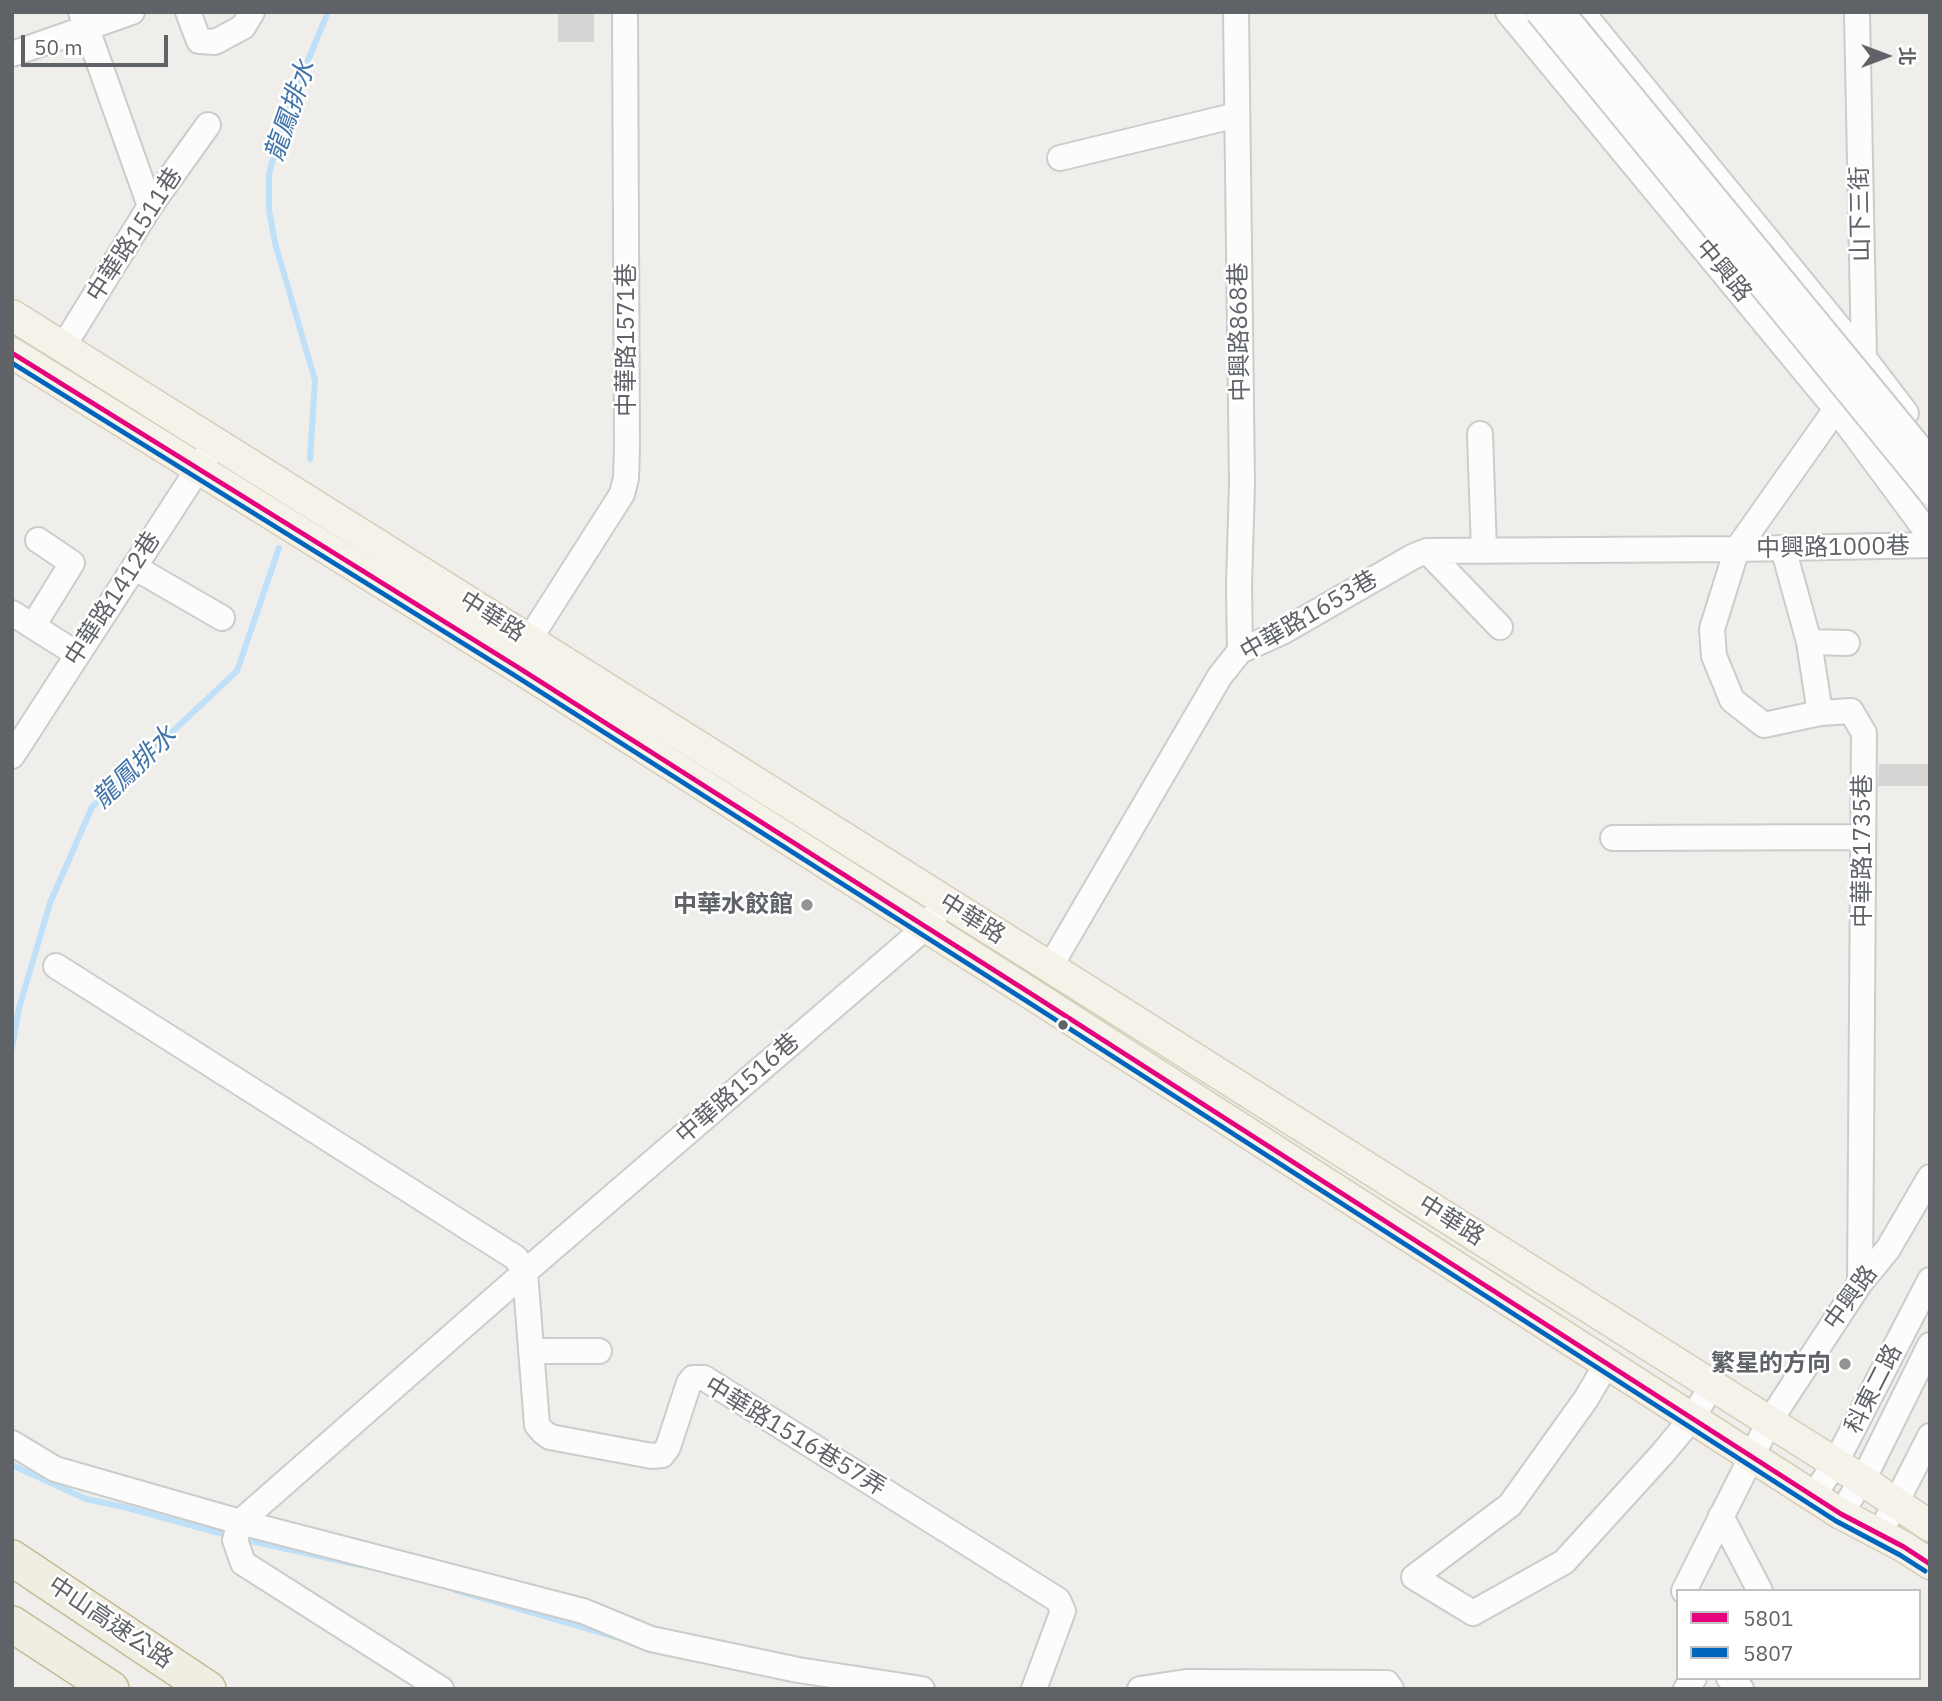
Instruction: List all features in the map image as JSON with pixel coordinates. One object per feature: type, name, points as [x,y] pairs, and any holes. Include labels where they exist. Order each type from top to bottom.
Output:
[{"type":"highway","name":"中山高速公路","points":[[12,1558],[208,1689]]},
{"type":"highway","points":[[12,1624],[111,1689]]},
{"type":"main road","name":"中華路","points":[[12,314],[1862,1480],[1930,1526]]},
{"type":"main road","name":"中華路","points":[[12,353],[519,668],[1841,1514],[1930,1564]]},
{"type":"main road","points":[[1033,995],[1049,967]]},
{"type":"street","points":[[12,54],[84,21],[132,12]]},
{"type":"street","points":[[188,12],[199,41],[215,42],[243,27],[252,12]]},
{"type":"street","name":"中華路1571巷","points":[[530,640],[622,494],[625,478],[625,12]]},
{"type":"street","name":"中興路868巷","points":[[1236,12],[1242,484],[1240,651]]},
{"type":"street","name":"中興路","points":[[1508,12],[1836,409],[1930,536]]},
{"type":"street","name":"中興路","points":[[1538,12],[1930,492]]},
{"type":"street","name":"中興路","points":[[1562,12],[1930,460]]},
{"type":"street","points":[[1582,12],[1864,358],[1930,445]]},
{"type":"street","name":"山下三街","points":[[1737,549],[1836,409],[1857,377],[1864,358],[1857,12]]},
{"type":"street","points":[[84,21],[150,206]]},
{"type":"street","points":[[1060,158],[1237,116]]},
{"type":"street","name":"中華路1511巷","points":[[63,347],[150,206],[208,125]]},
{"type":"street","points":[[1480,434],[1484,551]]},
{"type":"street","name":"中華路1412巷","points":[[17,739],[77,654],[216,443]]},
{"type":"street","points":[[38,540],[72,562],[22,619],[77,654]]},
{"type":"street","name":"中興路1000巷","points":[[1737,549],[1930,545]]},
{"type":"street","points":[[1783,548],[1809,642],[1820,713]]},
{"type":"street","name":"中華路1653巷","points":[[1049,967],[1220,676],[1240,651],[1282,632],[1427,551],[1737,549]]},
{"type":"street","name":"中華路1735巷","points":[[1737,549],[1712,629],[1714,656],[1732,700],[1764,725],[1820,713],[1851,710],[1864,733],[1860,1283]]},
{"type":"street","points":[[1427,551],[1500,627]]},
{"type":"street","points":[[134,567],[222,618]]},
{"type":"street","points":[[1809,642],[1847,643]]},
{"type":"street","points":[[1613,838],[1863,837]]},
{"type":"street","name":"中華路1516巷","points":[[240,1522],[525,1272],[926,928],[945,902]]},
{"type":"street","points":[[55,966],[516,1258],[525,1272]]},
{"type":"street","name":"中興路","points":[[1685,1589],[1769,1422],[1860,1283],[1888,1249],[1930,1177]]},
{"type":"street","name":"中華路1516巷57弄","points":[[525,1272],[537,1425],[550,1437],[652,1456],[662,1455],[668,1447],[689,1382],[693,1378],[704,1378],[1058,1600],[1063,1611],[1034,1689]]},
{"type":"street","name":"科東二路","points":[[1813,1496],[1835,1464],[1929,1282]]},
{"type":"street","name":"科東二路","points":[[1841,1514],[1862,1480],[1930,1345]]},
{"type":"street","points":[[531,1351],[599,1351]]},
{"type":"street","points":[[1607,1363],[1586,1399],[1510,1505],[1414,1577],[1473,1613],[1564,1562],[1663,1453],[1692,1418],[1712,1387]]},
{"type":"street","points":[[1879,1534],[1930,1436]]},
{"type":"street","points":[[12,1443],[55,1469],[240,1522],[583,1611],[651,1639],[798,1670],[922,1689]]},
{"type":"street","points":[[1721,1516],[1759,1589]]},
{"type":"street","points":[[240,1522],[235,1540],[243,1563],[441,1689]]},
{"type":"street","points":[[1140,1689],[1186,1682],[1387,1682],[1391,1689]]},
{"type":"building","points":[[558,12],[594,12],[594,42],[558,42]]},
{"type":"building","points":[[1879,764],[1930,764],[1930,786],[1878,786]]},
{"type":"waterway","name":"龍鳳排水","points":[[310,459],[315,380],[275,243],[269,210],[269,174],[283,121],[328,12]]},
{"type":"waterway","name":"龍鳳排水","points":[[12,1048],[19,1008],[50,903],[92,807],[237,671],[279,548]]},
{"type":"waterway","name":"龍鳳排水","points":[[12,1465],[86,1499],[230,1536]]},
{"type":"waterway","points":[[241,1539],[360,1565]]},
{"type":"waterway","points":[[455,1590],[616,1637]]},
{"type":"transit line","name":"5801","points":[[12,353],[519,668],[1841,1514],[1930,1564]]},
{"type":"transit line","name":"5807","points":[[12,363],[514,675],[1836,1521],[1925,1571]]},
{"type":"place","name":"中華水餃館","points":[[807,905]]},
{"type":"place","name":"繁星的方向","points":[[1845,1364]]}]
